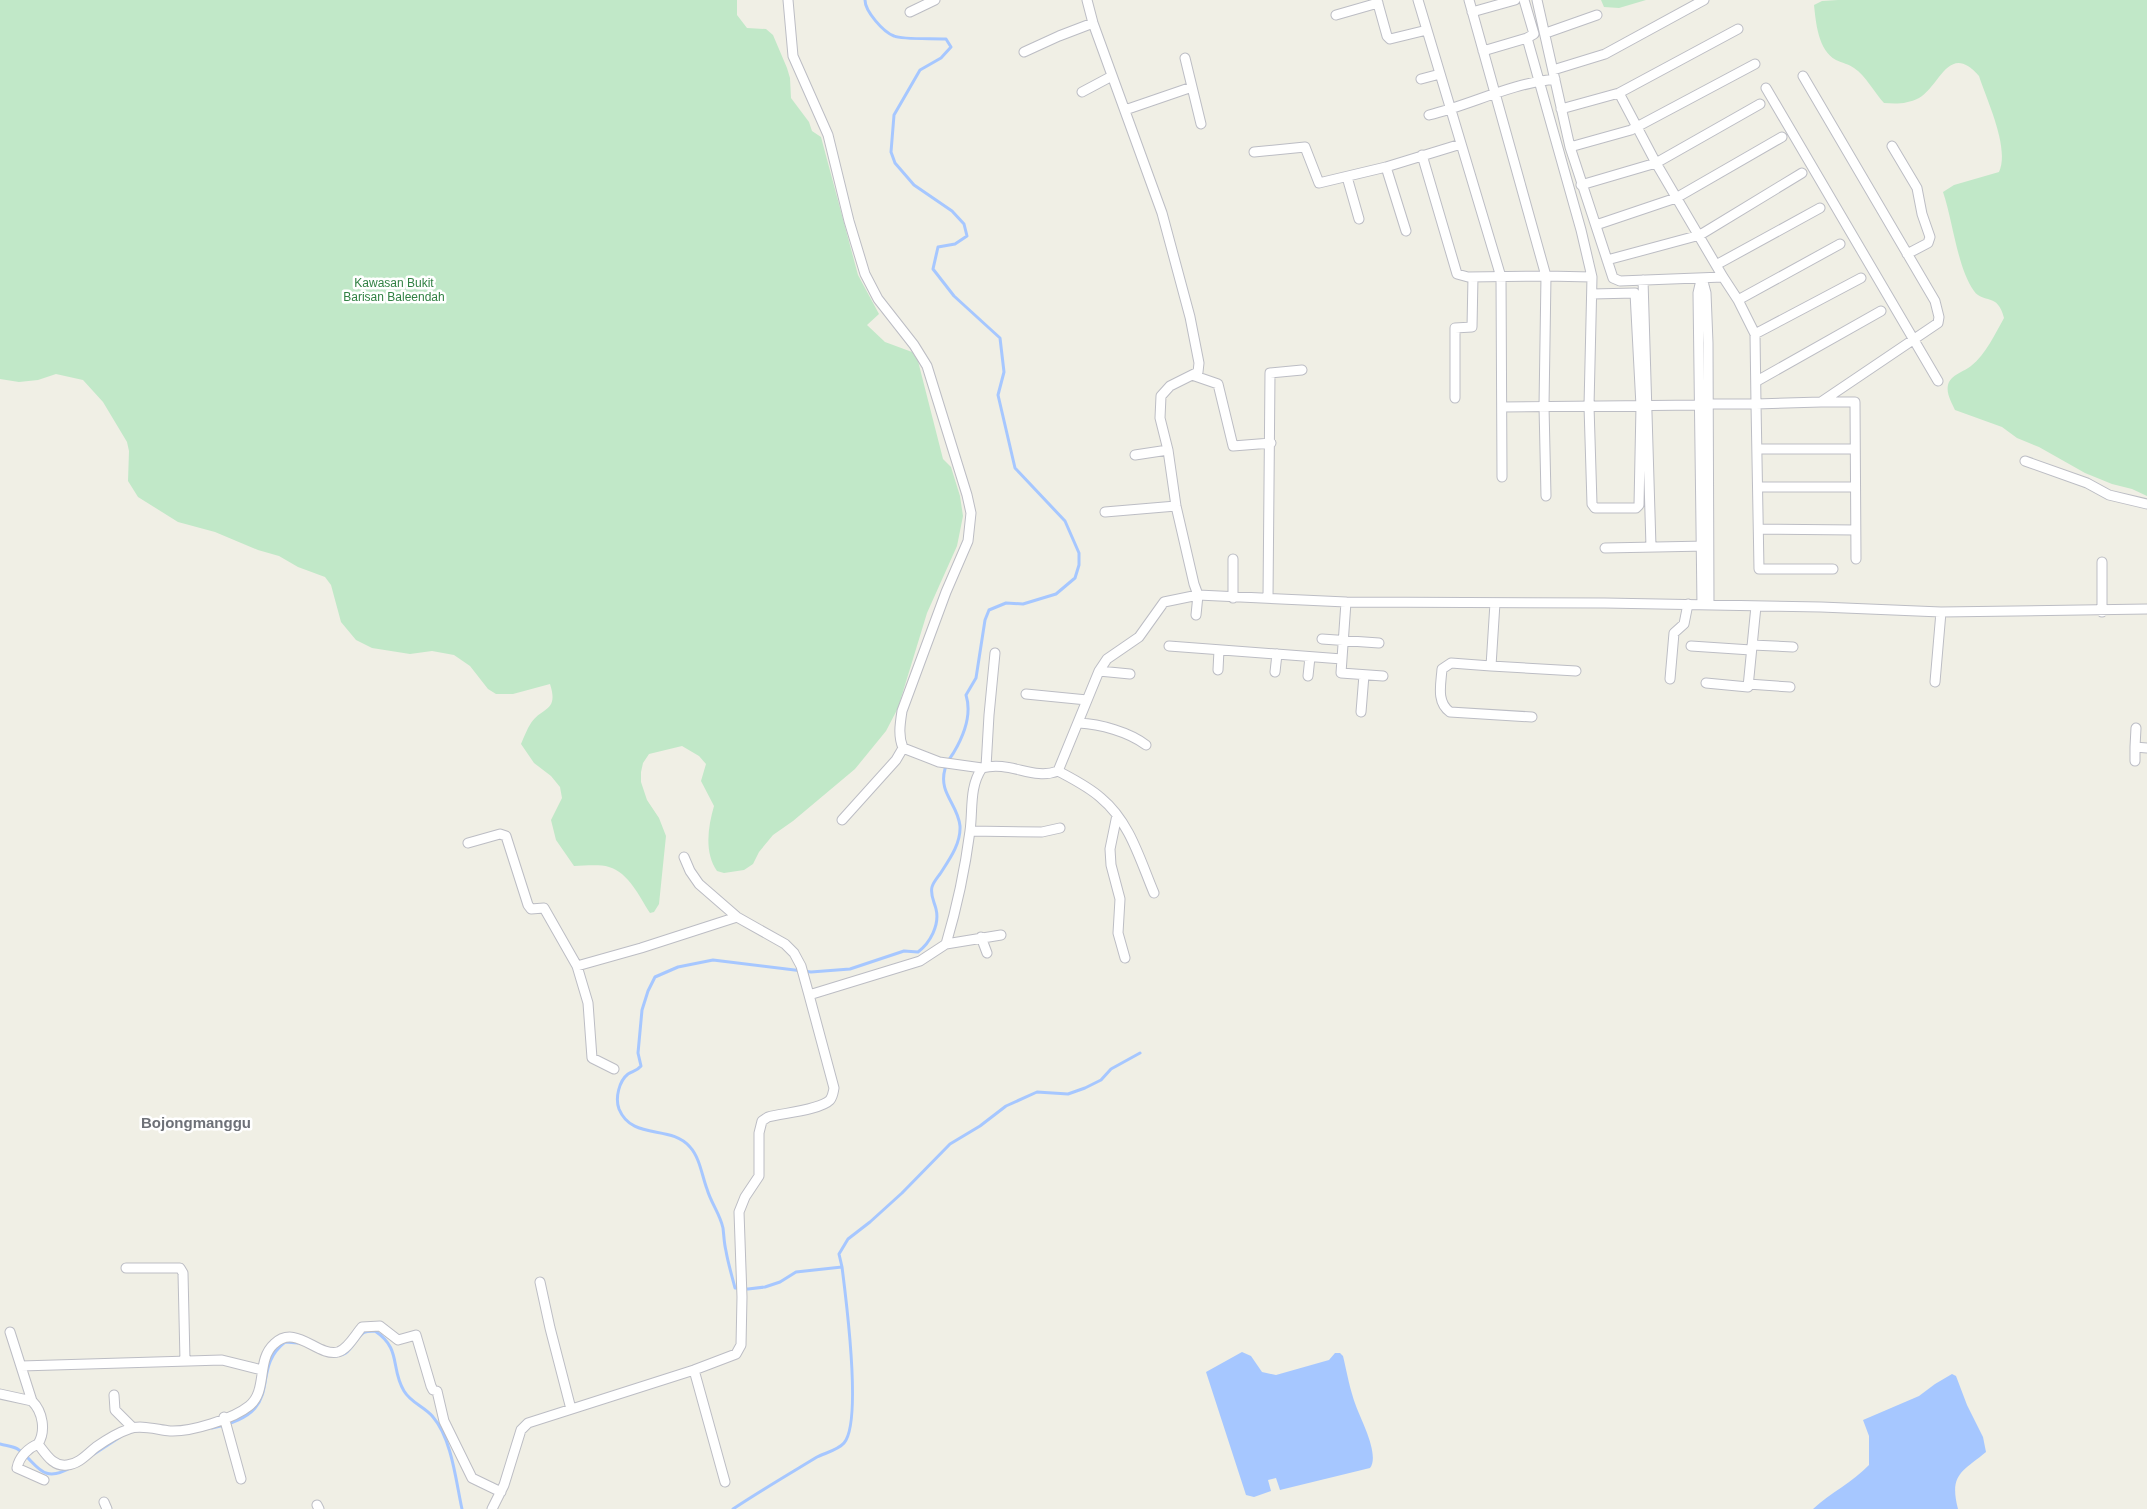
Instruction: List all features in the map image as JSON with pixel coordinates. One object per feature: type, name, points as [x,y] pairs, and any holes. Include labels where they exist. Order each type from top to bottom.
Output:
[{"type":"street","points":[[788,0],[793,56],[828,135],[849,221],[865,274],[878,299],[914,345],[927,366],[971,513],[968,541],[946,592],[902,711],[899,726],[900,741],[903,748],[939,762],[984,768],[1003,765],[1044,774],[1058,771],[1102,798],[1117,815],[1129,833],[1154,893]]},
{"type":"street","points":[[910,12],[935,0]]},
{"type":"street","points":[[1087,0],[1093,23],[1162,212],[1190,317],[1199,363],[1198,372],[1170,386],[1160,396],[1160,418],[1168,450],[1176,506],[1198,595],[1196,616]]},
{"type":"street","points":[[1418,0],[1501,277],[1502,478]]},
{"type":"street","points":[[1469,0],[1546,276],[1544,406],[1546,496]]},
{"type":"street","points":[[1472,12],[1515,0]]},
{"type":"street","points":[[1483,51],[1527,38],[1534,34],[1524,0]]},
{"type":"street","points":[[1537,0],[1546,32],[1570,147],[1613,278],[1620,281],[1723,277]]},
{"type":"street","points":[[1429,115],[1452,109],[1495,92],[1540,80],[1605,54],[1704,0]]},
{"type":"street","points":[[1336,15],[1378,2],[1387,36],[1390,39],[1427,30]]},
{"type":"street","points":[[1546,32],[1597,15]]},
{"type":"street","points":[[1024,52],[1093,23]]},
{"type":"street","points":[[1561,109],[1619,93],[1738,29]]},
{"type":"street","points":[[1527,38],[1540,80],[1592,277],[1589,406],[1592,504],[1595,508],[1636,508],[1639,505],[1644,406],[1643,280]]},
{"type":"street","points":[[1185,58],[1202,124]]},
{"type":"street","points":[[1570,147],[1637,127],[1755,64]]},
{"type":"street","points":[[1421,78],[1440,74]]},
{"type":"street","points":[[1082,92],[1112,76]]},
{"type":"street","points":[[1803,76],[1935,301],[1939,317],[1938,323],[1821,402]]},
{"type":"street","points":[[1125,110],[1192,87]]},
{"type":"street","points":[[1766,88],[1938,381]]},
{"type":"street","points":[[1619,93],[1656,163],[1738,300],[1755,334],[1759,569],[1833,569]]},
{"type":"street","points":[[1581,185],[1656,163],[1760,104]]},
{"type":"street","points":[[1596,225],[1676,198],[1782,137]]},
{"type":"street","points":[[1254,152],[1306,147],[1319,184],[1386,167],[1461,144]]},
{"type":"street","points":[[1892,146],[1917,188],[1922,214],[1930,237],[1928,243],[1908,254]]},
{"type":"street","points":[[1422,156],[1457,274],[1473,277],[1592,277]]},
{"type":"street","points":[[1386,167],[1406,231]]},
{"type":"street","points":[[1606,260],[1700,236],[1802,174]]},
{"type":"street","points":[[1347,177],[1359,219]]},
{"type":"street","points":[[1716,265],[1820,208]]},
{"type":"street","points":[[1738,300],[1840,244]]},
{"type":"street","points":[[1455,398],[1455,328],[1472,327],[1473,277]]},
{"type":"street","points":[[1702,278],[1698,294],[1704,343],[1705,605]]},
{"type":"street","points":[[1755,334],[1861,278]]},
{"type":"street","points":[[1592,294],[1636,293],[1651,547]]},
{"type":"street","points":[[1757,381],[1881,311]]},
{"type":"street","points":[[1268,598],[1271,443],[1270,374],[1302,370]]},
{"type":"street","points":[[1192,376],[1218,384],[1233,446],[1271,443]]},
{"type":"street","points":[[1502,407],[1855,402],[1856,559]]},
{"type":"street","points":[[1758,449],[1855,449]]},
{"type":"street","points":[[1135,455],[1168,450]]},
{"type":"street","points":[[2025,461],[2087,483],[2109,495],[2147,504]]},
{"type":"street","points":[[1758,487],[1855,487]]},
{"type":"street","points":[[1105,512],[1176,506]]},
{"type":"street","points":[[1759,529],[1855,530]]},
{"type":"street","points":[[1605,548],[1705,546]]},
{"type":"street","points":[[1233,559],[1233,598]]},
{"type":"street","points":[[2102,562],[2102,612]]},
{"type":"street","points":[[1058,771],[1099,671],[1107,659],[1139,637],[1164,602],[1198,595],[1346,602],[1688,604],[1941,612],[2102,612],[2147,610]]},
{"type":"street","points":[[1346,602],[1341,673],[1383,676]]},
{"type":"street","points":[[1491,666],[1495,603]]},
{"type":"street","points":[[1670,679],[1674,633],[1684,624],[1688,604]]},
{"type":"street","points":[[1706,683],[1748,687],[1756,606]]},
{"type":"street","points":[[1935,682],[1941,612]]},
{"type":"street","points":[[1322,639],[1380,643]]},
{"type":"street","points":[[1170,646],[1342,659]]},
{"type":"street","points":[[1691,646],[1793,647]]},
{"type":"street","points":[[1218,670],[1219,650]]},
{"type":"street","points":[[946,944],[958,902],[970,830],[974,784],[984,768],[995,653]]},
{"type":"street","points":[[1276,672],[1277,654]]},
{"type":"street","points":[[1308,676],[1310,657]]},
{"type":"street","points":[[1532,718],[1450,712],[1442,703],[1442,669],[1451,663],[1576,671]]},
{"type":"street","points":[[1099,671],[1130,674]]},
{"type":"street","points":[[1361,712],[1364,675]]},
{"type":"street","points":[[1748,684],[1790,688]]},
{"type":"street","points":[[1026,694],[1087,700]]},
{"type":"street","points":[[1079,723],[1120,733],[1146,745]]},
{"type":"street","points":[[2135,761],[2136,728]]},
{"type":"street","points":[[2135,747],[2147,748]]},
{"type":"street","points":[[842,820],[896,760],[903,748]]},
{"type":"street","points":[[1117,815],[1110,848],[1110,866],[1120,899],[1118,933],[1125,958]]},
{"type":"street","points":[[970,830],[1042,832],[1060,828]]},
{"type":"street","points":[[468,843],[505,834],[528,905],[531,909],[544,908],[578,966],[588,1004],[591,1056],[593,1060],[614,1069]]},
{"type":"street","points":[[492,1509],[501,1492],[522,1430],[528,1423],[694,1370],[736,1354],[741,1345],[742,1280],[739,1212],[745,1197],[759,1176],[759,1133],[762,1121],[768,1117],[820,1106],[829,1101],[833,1096],[834,1088],[804,976],[794,953],[785,944],[737,917],[699,884],[690,871],[684,857]]},
{"type":"street","points":[[578,966],[737,917]]},
{"type":"street","points":[[809,996],[920,961],[946,944],[1001,935]]},
{"type":"street","points":[[981,937],[987,953]]},
{"type":"street","points":[[126,1268],[180,1268],[183,1272],[185,1361]]},
{"type":"street","points":[[540,1282],[571,1409]]},
{"type":"street","points":[[38,1444],[48,1457],[57,1464],[65,1466],[74,1464],[97,1446],[132,1427],[184,1430],[226,1423],[250,1406],[256,1398],[266,1355],[274,1344],[283,1338],[295,1337],[331,1352],[338,1352],[345,1348],[362,1328],[380,1326],[398,1340],[416,1335],[431,1386],[433,1390],[437,1390],[444,1422],[472,1478],[501,1492]]},
{"type":"street","points":[[10,1332],[32,1401],[42,1416],[42,1434],[38,1444],[28,1449],[17,1464],[19,1469],[44,1480]]},
{"type":"street","points":[[21,1366],[222,1360],[262,1370]]},
{"type":"street","points":[[694,1370],[725,1482]]},
{"type":"street","points":[[0,1394],[32,1401]]},
{"type":"street","points":[[114,1395],[115,1410],[132,1427]]},
{"type":"street","points":[[226,1423],[241,1479]]},
{"type":"green space","name":"Kawasan Bukit Barisan Baleendah","points":[[0,0],[737,0],[737,15],[747,28],[766,29],[773,35],[790,78],[791,98],[809,122],[812,131],[821,137],[858,275],[879,314],[867,325],[885,342],[912,352],[918,361],[943,459],[951,467],[960,496],[963,516],[957,546],[927,613],[898,708],[886,731],[855,769],[793,821],[773,835],[759,852],[753,864],[744,870],[724,873],[717,871],[710,856],[708,839],[714,806],[701,781],[706,764],[699,756],[682,746],[649,754],[643,763],[641,782],[647,800],[659,818],[666,836],[659,904],[654,912],[650,913],[633,886],[622,874],[605,866],[574,866],[556,840],[551,820],[562,798],[560,787],[551,776],[534,763],[521,744],[531,723],[551,704],[552,693],[550,684],[513,694],[496,694],[488,689],[470,666],[454,655],[432,651],[410,654],[372,648],[356,640],[341,622],[331,585],[325,577],[298,567],[279,556],[258,550],[215,532],[178,522],[138,497],[128,481],[129,451],[127,442],[103,402],[83,380],[56,374],[38,380],[19,382],[0,379]]},
{"type":"green space","points":[[1601,0],[1646,0],[1619,8],[1604,7]]},
{"type":"green space","points":[[2147,0],[2147,496],[2085,473],[2039,447],[2017,438],[2002,427],[1955,410],[1948,392],[1950,381],[1971,366],[1981,356],[2004,318],[1998,305],[1994,301],[1978,295],[1968,281],[1959,257],[1943,192],[1954,185],[1999,172],[2002,162],[2000,138],[1979,76],[1969,66],[1960,63],[1952,64],[1946,69],[1919,98],[1902,103],[1884,103],[1858,71],[1836,60],[1825,50],[1817,28],[1814,5],[1822,1]]},
{"type":"water","points":[[1242,1352],[1251,1356],[1262,1372],[1276,1375],[1329,1360],[1335,1353],[1340,1353],[1343,1356],[1354,1400],[1371,1446],[1373,1455],[1370,1468],[1280,1490],[1276,1478],[1268,1480],[1271,1491],[1254,1497],[1246,1495],[1206,1372]]},
{"type":"water","points":[[1952,1374],[1956,1376],[1967,1405],[1983,1437],[1986,1452],[1964,1470],[1957,1481],[1955,1488],[1958,1509],[1813,1509],[1869,1465],[1869,1436],[1863,1420],[1919,1396]]},
{"type":"waterway","points":[[733,1509],[817,1457],[844,1443],[849,1431],[852,1411],[852,1386],[849,1331],[842,1267],[796,1272],[780,1282],[765,1287],[735,1288],[727,1256],[722,1223],[693,1151],[682,1140],[673,1136],[633,1125],[625,1119],[619,1109],[618,1095],[622,1081],[628,1074],[641,1066],[638,1053],[642,1010],[648,991],[655,977],[678,967],[713,960],[811,972],[850,969],[904,951],[918,952],[930,939],[937,921],[932,893],[933,885],[951,857],[959,839],[960,826],[958,818],[944,785],[945,769],[964,732],[968,710],[966,695],[976,678],[985,620],[989,610],[1006,603],[1023,604],[1056,594],[1075,578],[1079,565],[1079,553],[1065,521],[1015,468],[998,395],[1004,372],[1000,338],[954,296],[933,269],[938,247],[955,244],[967,236],[964,224],[952,211],[914,185],[895,163],[891,152],[894,115],[920,70],[941,58],[951,47],[946,39],[904,38],[890,34],[871,15],[865,0]]},
{"type":"waterway","points":[[842,1267],[839,1254],[848,1239],[902,1193],[950,1144],[980,1126],[1006,1106],[1037,1092],[1068,1094],[1085,1088],[1101,1080],[1111,1069],[1140,1053]]},
{"type":"waterway","points":[[332,1355],[343,1355],[359,1336],[366,1332],[375,1331],[389,1345],[404,1391],[410,1399],[433,1417],[445,1437],[462,1509]]},
{"type":"waterway","points":[[212,1428],[236,1421],[251,1412],[259,1402],[264,1390],[269,1366],[274,1354],[285,1342],[298,1343]]},
{"type":"waterway","points":[[94,1454],[120,1437]]},
{"type":"waterway","points":[[0,1444],[17,1449],[47,1473],[62,1472],[72,1467]]},
{"type":"district","name":"Bojongmanggu","points":[[196,1123]]}]
